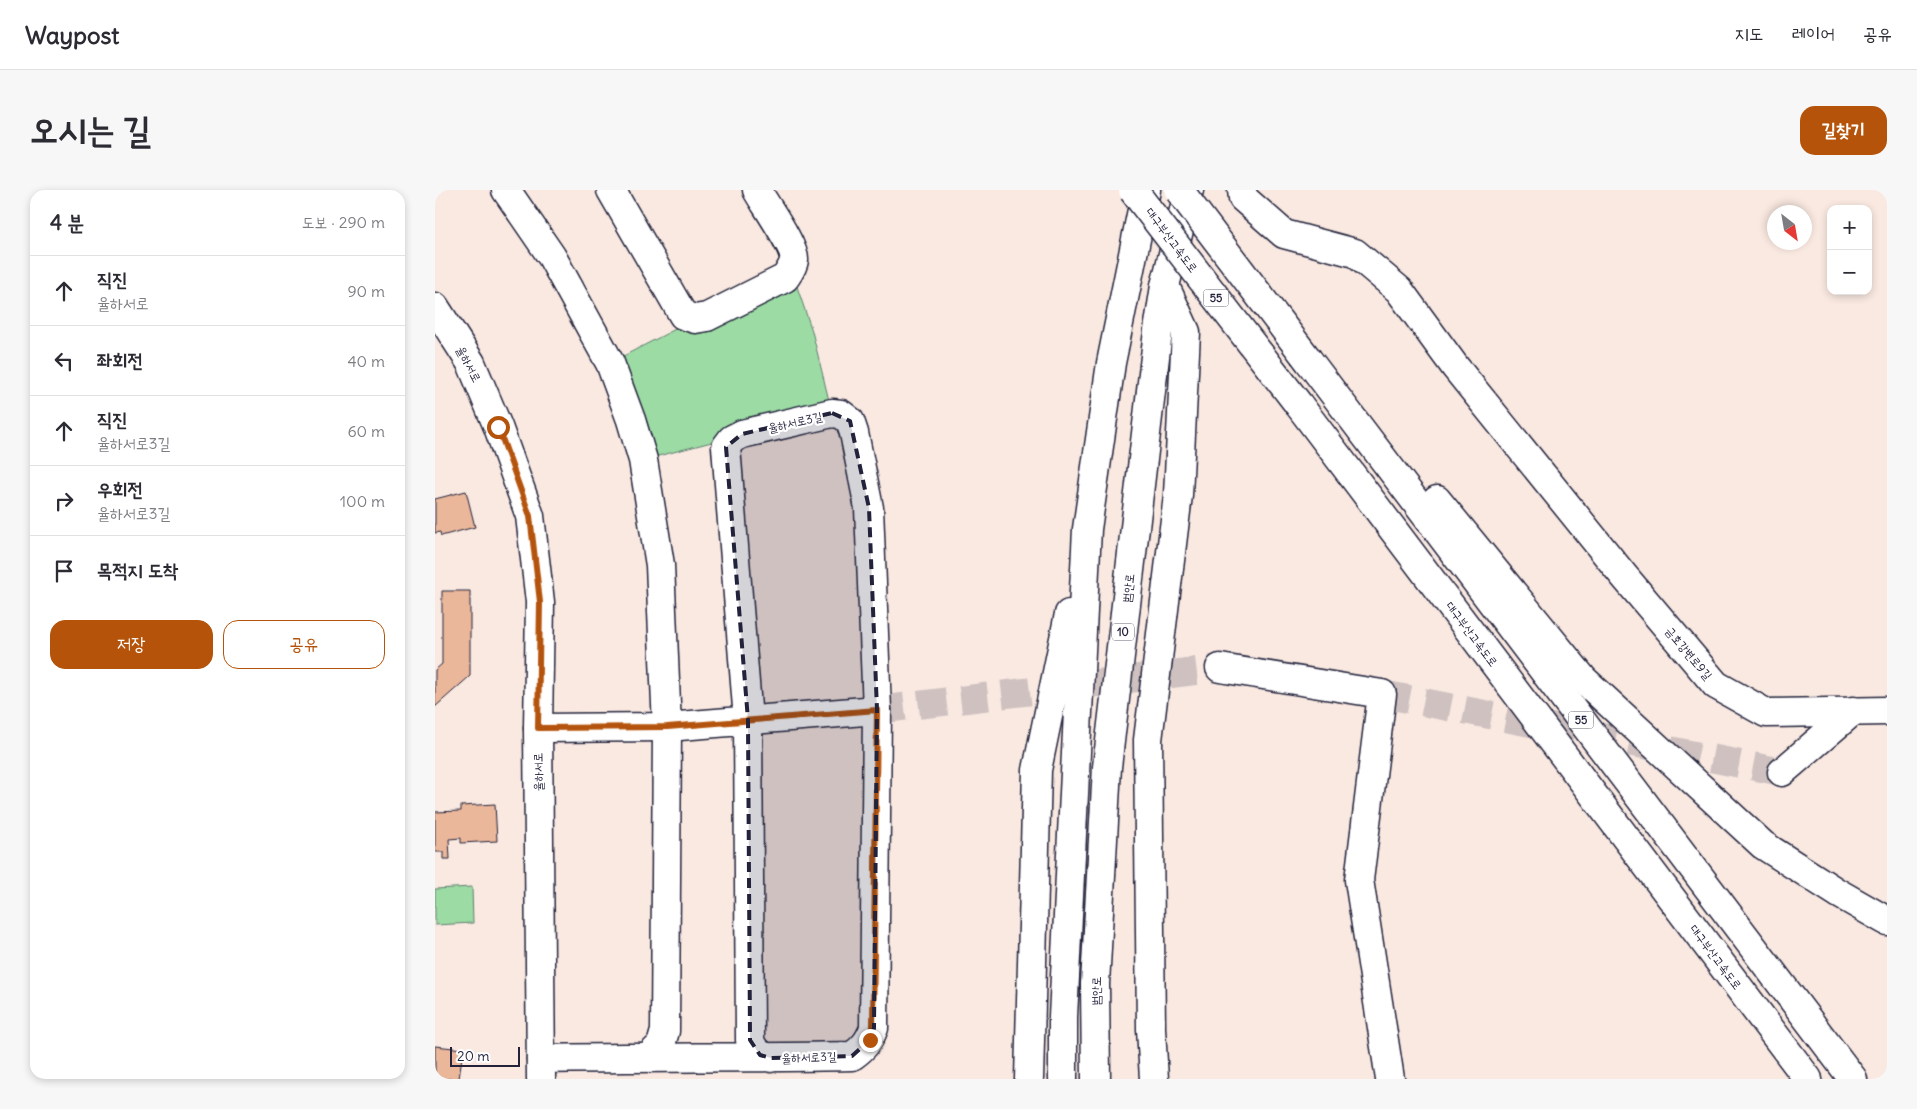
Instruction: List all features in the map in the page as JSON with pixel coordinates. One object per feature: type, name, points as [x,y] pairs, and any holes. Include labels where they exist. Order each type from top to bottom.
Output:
[{"type":"main road","points":[[506,190],[552,257],[610,363],[631,420],[643,460],[660,565],[667,727],[665,1031],[661,1045],[650,1056]]},
{"type":"main road","points":[[611,190],[683,315],[695,319],[707,317],[785,278],[791,269],[795,259],[791,245],[757,190]]},
{"type":"main road","name":"대구부산고속도로","points":[[1133,190],[1299,405],[1809,1079]]},
{"type":"main road","points":[[1029,1079],[1037,770],[1087,529],[1111,362],[1146,190]]},
{"type":"main road","name":"55","points":[[1179,190],[1853,1079]]},
{"type":"main road","name":"범안로","points":[[1096,1079],[1095,984],[1107,767],[1158,331],[1165,286],[1189,190]]},
{"type":"main road","name":"금호강변로9길","points":[[1242,190],[1243,198],[1285,234],[1355,253],[1399,290],[1456,368],[1624,576],[1716,684],[1766,713],[1887,711]]},
{"type":"main road","points":[[1154,1079],[1151,1028],[1148,740],[1178,496],[1186,332],[1165,286]]},
{"type":"main road","name":"율하서로","points":[[435,307],[471,363],[498,427],[530,516],[540,602],[538,728],[541,1069]]},
{"type":"main road","name":"율하서로3길","points":[[541,1069],[650,1056],[771,1058],[852,1056],[862,1050],[870,1040],[873,1028],[877,710],[869,508],[850,421],[841,414],[832,413],[742,434],[732,439],[725,447],[748,720],[750,1040],[753,1049],[760,1055],[771,1058]]},
{"type":"main road","points":[[1355,422],[1433,495],[1584,680],[1763,845],[1838,893],[1887,921]]},
{"type":"main road","points":[[1063,1079],[1063,1017],[1087,529]]},
{"type":"main road","points":[[1220,668],[1382,694],[1359,880],[1390,1079]]},
{"type":"main road","points":[[538,728],[667,727],[877,710]]},
{"type":"main road","points":[[1782,772],[1853,712]]},
{"type":"highlighted area","points":[[832,413],[850,421],[869,508],[877,710],[874,1028],[870,1040],[852,1056],[771,1058],[760,1055],[750,1040],[748,720],[726,447],[742,434]]},
{"type":"green space","points":[[791,269],[812,331],[832,413],[643,460],[610,363]]},
{"type":"green space","points":[[472,887],[473,923],[435,925],[435,889]]},
{"type":"building","points":[[466,491],[475,527],[441,536],[440,532],[435,533],[435,499]]},
{"type":"building","points":[[442,591],[470,591],[470,676],[435,707],[435,670],[442,664]]},
{"type":"building","points":[[495,804],[497,841],[461,843],[461,838],[449,839],[450,859],[443,859],[443,852],[435,852],[435,812],[461,811],[461,806]]},
{"type":"building","points":[[435,1046],[463,1049],[459,1079],[435,1079]]},
{"type":"tunnel","points":[[877,710],[1220,668]]},
{"type":"tunnel","points":[[1382,694],[1782,772]]},
{"type":"route","points":[[498,427],[530,516],[540,602],[538,728],[667,727],[877,710],[873,1028],[870,1040]]}]
